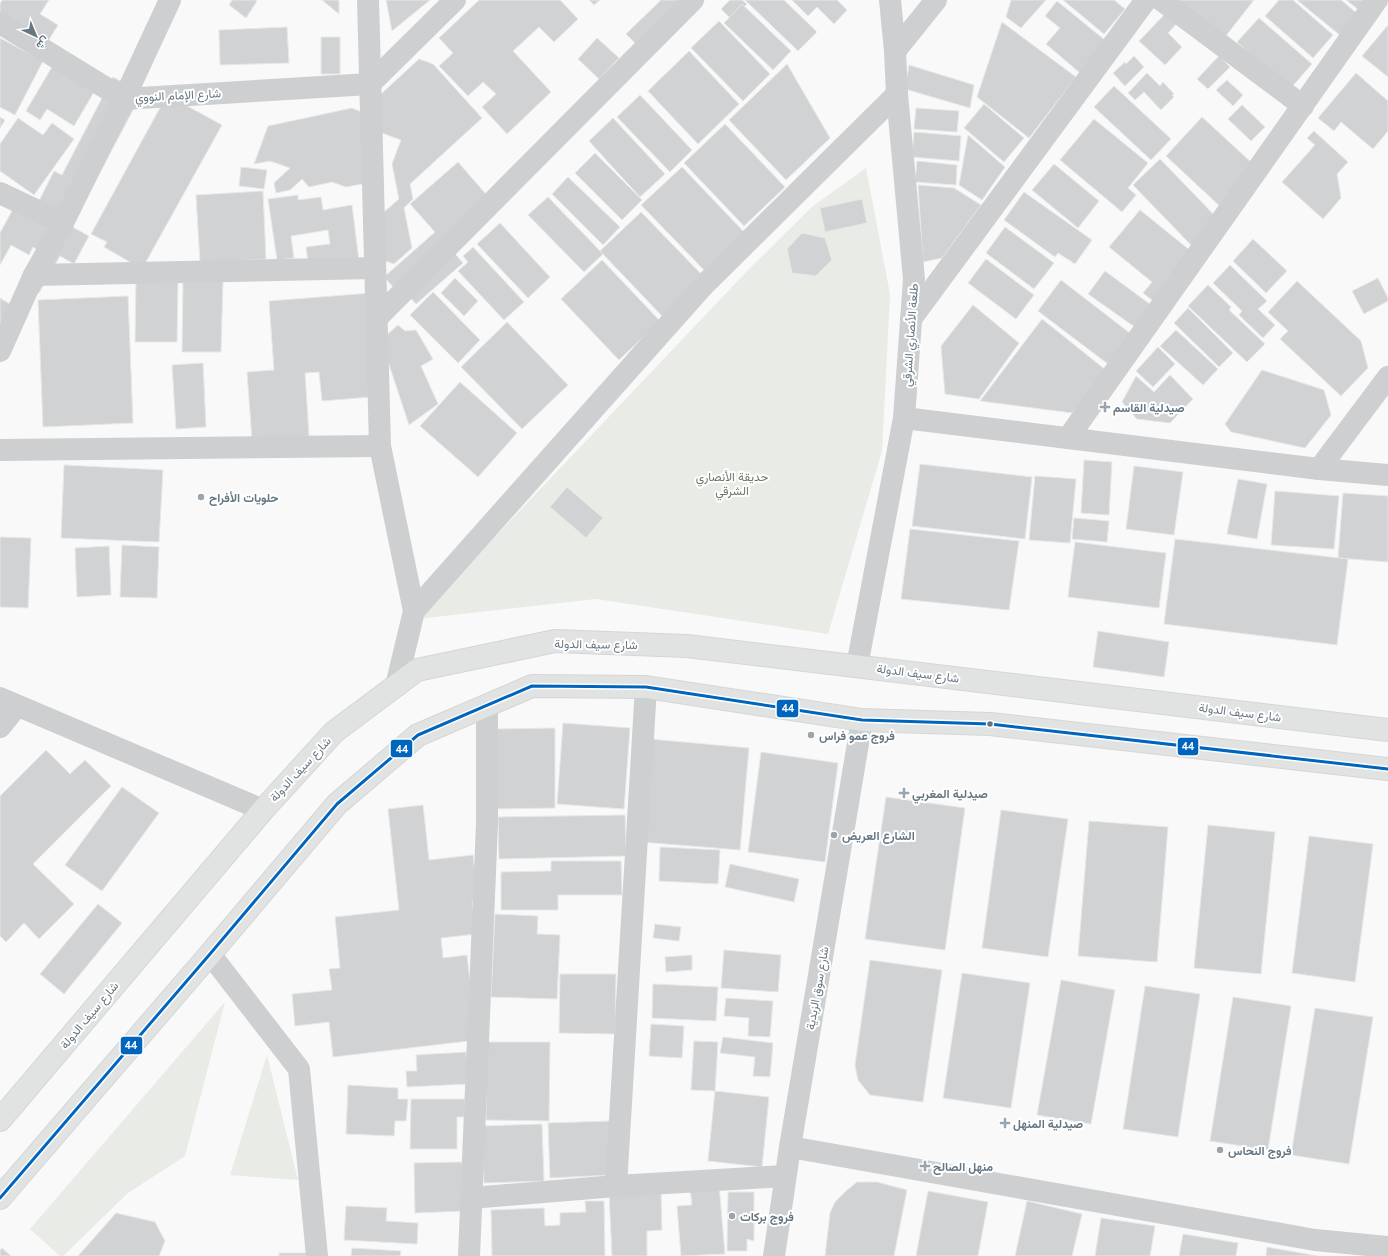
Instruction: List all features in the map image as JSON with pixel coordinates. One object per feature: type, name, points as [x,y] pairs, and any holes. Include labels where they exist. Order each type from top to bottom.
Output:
[{"type":"main road","name":"شارع سيف الدولة","points":[[0,1120],[263,810],[334,732],[417,670],[555,641],[687,646],[1388,730]]},
{"type":"main road","points":[[0,1198],[337,804],[418,735],[532,686],[646,687],[862,720],[990,724],[1388,769]]},
{"type":"street","points":[[0,23],[124,99],[170,0]]},
{"type":"street","points":[[368,0],[380,446],[414,611],[396,686]]},
{"type":"street","points":[[370,84],[455,0]]},
{"type":"street","points":[[377,318],[693,0]]},
{"type":"street","name":"طلعة الأنصاري الشرقي","points":[[858,666],[904,418],[914,279],[890,0]]},
{"type":"street","points":[[895,51],[936,0]]},
{"type":"street","points":[[911,319],[1146,0]]},
{"type":"street","points":[[1161,0],[1303,106]]},
{"type":"street","points":[[1068,438],[1378,0]]},
{"type":"street","name":"شارع الإمام النووي","points":[[0,351],[34,275],[63,223],[124,99],[370,84]]},
{"type":"street","points":[[414,611],[703,286],[897,94]]},
{"type":"street","points":[[0,193],[63,223]]},
{"type":"street","points":[[34,275],[375,268]]},
{"type":"street","points":[[1320,469],[1388,377]]},
{"type":"street","points":[[904,418],[1320,469],[1388,475]]},
{"type":"street","points":[[0,450],[380,446]]},
{"type":"street","points":[[616,1186],[646,687]]},
{"type":"street","points":[[0,727],[9,702],[263,810]]},
{"type":"street","points":[[469,1256],[487,824],[487,706]]},
{"type":"street","name":"شارع سوق الزبدية","points":[[774,1256],[785,1176],[862,720]]},
{"type":"street","points":[[210,954],[299,1069],[317,1256]]},
{"type":"street","points":[[790,1148],[1315,1240],[1388,1247]]},
{"type":"street","points":[[471,1198],[616,1186],[785,1176]]},
{"type":"green space","name":"حديقة الأنصاري الشرقي","points":[[866,168],[890,294],[882,451],[828,634],[596,599],[417,619],[749,269],[813,206]]},
{"type":"green space","points":[[225,1002],[185,1156],[128,1193],[63,1256],[60,1256],[30,1229]]},
{"type":"green space","points":[[267,1055],[298,1180],[230,1175]]},
{"type":"building","points":[[2,0],[49,0],[40,14],[58,25],[47,43],[0,13],[0,4]]},
{"type":"building","points":[[232,0],[257,1],[246,18],[229,5]]},
{"type":"building","points":[[322,0],[339,0],[339,14]]},
{"type":"building","points":[[386,0],[430,0],[392,31]]},
{"type":"building","points":[[479,0],[560,0],[578,19],[554,42],[539,27],[513,51],[551,92],[507,134],[482,107],[496,94],[483,82],[468,96],[439,66],[453,53],[439,38]]},
{"type":"building","points":[[589,0],[600,0],[594,5]]},
{"type":"building","points":[[660,0],[705,0],[648,56],[626,34]]},
{"type":"building","points":[[730,0],[742,0],[747,4],[732,20],[721,9]]},
{"type":"building","points":[[745,0],[784,0],[817,32],[798,51]]},
{"type":"building","points":[[792,0],[837,0],[847,10],[834,24],[817,7],[808,16]]},
{"type":"building","points":[[1011,0],[1046,0],[1021,28],[1006,17]]},
{"type":"building","points":[[1063,0],[1114,0],[1125,9],[1104,34]]},
{"type":"building","points":[[1176,0],[1254,0],[1225,37]]},
{"type":"building","points":[[1279,0],[1293,0],[1333,35],[1313,58],[1265,16]]},
{"type":"building","points":[[1297,0],[1341,0],[1359,15],[1341,36]]},
{"type":"building","points":[[1346,0],[1367,0],[1359,10]]},
{"type":"building","points":[[1057,1],[1106,41],[1080,73],[1046,44],[1060,28],[1045,16]]},
{"type":"building","points":[[742,4],[791,51],[773,70],[724,23]]},
{"type":"building","points":[[1166,13],[1177,23],[1168,33],[1182,47],[1165,65],[1139,41]]},
{"type":"building","points":[[1259,18],[1312,64],[1290,89],[1237,42]]},
{"type":"building","points":[[719,21],[770,74],[743,101],[691,48]]},
{"type":"building","points":[[1002,22],[1076,77],[1029,138],[977,97]]},
{"type":"building","points":[[1388,25],[1388,77],[1362,56]]},
{"type":"building","points":[[287,27],[289,63],[220,65],[219,30]]},
{"type":"building","points":[[321,37],[340,37],[340,74],[321,74]]},
{"type":"building","points":[[0,38],[43,61],[15,115],[0,107]]},
{"type":"building","points":[[597,38],[619,58],[599,79],[578,59]]},
{"type":"building","points":[[62,50],[104,75],[74,126],[47,109],[40,120],[26,111]]},
{"type":"building","points":[[689,51],[739,104],[698,144],[648,91]]},
{"type":"building","points":[[1134,56],[1144,67],[1125,86],[1113,73]]},
{"type":"building","points":[[1219,56],[1230,67],[1208,89],[1197,79]]},
{"type":"building","points":[[419,59],[433,64],[482,118],[410,184],[413,199],[404,208],[412,248],[394,264],[383,260],[375,220],[399,199],[392,164],[401,140],[382,133],[362,184],[346,187],[332,182],[309,187],[302,179],[290,190],[276,193],[274,183],[290,168],[270,161],[254,164],[268,126],[352,108],[371,116],[380,95]]},
{"type":"building","points":[[787,64],[830,138],[786,180],[729,120]]},
{"type":"building","points":[[909,65],[974,85],[970,108],[905,89]]},
{"type":"building","points":[[1147,73],[1160,86],[1163,82],[1174,94],[1172,95],[1174,97],[1161,110],[1144,92],[1135,100],[1128,93]]},
{"type":"building","points":[[1356,73],[1388,101],[1388,131],[1373,149],[1341,122],[1334,131],[1318,118]]},
{"type":"building","points":[[113,77],[142,93],[88,195],[73,219],[39,201],[54,171],[62,175]]},
{"type":"building","points":[[1227,80],[1243,95],[1233,106],[1216,90]]},
{"type":"building","points":[[1114,86],[1171,139],[1151,160],[1094,107]]},
{"type":"building","points":[[167,95],[222,125],[142,269],[104,247],[107,242],[91,234]]},
{"type":"building","points":[[640,95],[692,150],[670,172],[617,117]]},
{"type":"building","points":[[984,104],[1024,138],[1004,162],[964,128]]},
{"type":"building","points":[[1242,105],[1265,127],[1251,141],[1228,119]]},
{"type":"building","points":[[916,108],[959,111],[957,132],[914,129]]},
{"type":"building","points":[[0,117],[5,120],[0,128]]},
{"type":"building","points":[[1202,117],[1253,164],[1224,210],[1166,156]]},
{"type":"building","points":[[18,118],[43,135],[52,123],[74,139],[34,195],[0,171],[0,144]]},
{"type":"building","points":[[613,118],[665,174],[640,197],[589,141]]},
{"type":"building","points":[[1094,119],[1148,163],[1128,188],[1136,195],[1122,212],[1060,160]]},
{"type":"building","points":[[725,124],[785,187],[744,226],[684,163]]},
{"type":"building","points":[[1314,131],[1348,162],[1337,174],[1341,198],[1323,219],[1282,182],[1315,145],[1307,138]]},
{"type":"building","points":[[914,132],[961,136],[959,161],[912,157]]},
{"type":"building","points":[[968,135],[1005,167],[982,200],[959,185]]},
{"type":"building","points":[[595,153],[642,200],[622,220],[575,173]]},
{"type":"building","points":[[1160,159],[1218,219],[1191,245],[1133,185]]},
{"type":"building","points":[[917,161],[957,165],[956,185],[915,182]]},
{"type":"building","points":[[458,162],[491,200],[444,241],[463,263],[416,304],[400,286],[396,290],[384,277],[435,232],[410,204]]},
{"type":"building","points":[[1054,164],[1099,201],[1078,228],[1032,190]]},
{"type":"building","points":[[241,167],[267,170],[264,189],[239,186]]},
{"type":"building","points":[[682,167],[744,232],[704,270],[641,205]]},
{"type":"building","points":[[568,177],[620,227],[603,245],[552,194]]},
{"type":"building","points":[[918,185],[954,188],[981,205],[942,258],[923,262]]},
{"type":"building","points":[[263,191],[266,259],[200,263],[196,195]]},
{"type":"building","points":[[1024,192],[1092,240],[1075,264],[1058,253],[1055,257],[1004,220]]},
{"type":"building","points":[[298,195],[298,200],[321,197],[323,210],[352,205],[359,261],[309,269],[306,247],[330,244],[328,230],[291,236],[294,258],[277,260],[268,199]]},
{"type":"building","points":[[548,197],[603,254],[584,272],[528,215]]},
{"type":"building","points":[[19,198],[89,236],[74,264],[60,256],[39,293],[27,286],[44,254],[33,247],[29,255],[11,245],[0,265],[0,233]]},
{"type":"building","points":[[862,199],[867,223],[825,232],[820,208]]},
{"type":"building","points":[[1140,210],[1197,256],[1157,304],[1143,293],[1152,282],[1109,247]]},
{"type":"building","points":[[641,212],[704,277],[663,317],[600,251]]},
{"type":"building","points":[[500,223],[550,277],[528,298],[477,244]]},
{"type":"building","points":[[1005,227],[1054,263],[1034,289],[986,253]]},
{"type":"building","points":[[802,233],[825,238],[832,260],[816,276],[792,273],[787,249]]},
{"type":"building","points":[[1253,239],[1287,271],[1266,293],[1233,261]]},
{"type":"building","points":[[473,247],[524,302],[504,320],[458,271],[468,262],[463,256]]},
{"type":"building","points":[[986,259],[1034,295],[1016,319],[968,283]]},
{"type":"building","points":[[602,260],[660,321],[619,360],[561,299]]},
{"type":"building","points":[[1230,265],[1267,301],[1258,309],[1275,325],[1263,338],[1239,315],[1242,311],[1213,283]]},
{"type":"building","points":[[1105,271],[1155,308],[1139,330],[1088,294]]},
{"type":"building","points":[[455,278],[478,301],[464,316],[441,293]]},
{"type":"building","points":[[1378,278],[1388,301],[1364,314],[1352,291]]},
{"type":"building","points":[[1061,280],[1131,334],[1108,364],[1038,311]]},
{"type":"building","points":[[136,281],[178,282],[177,342],[135,342]]},
{"type":"building","points":[[183,281],[223,281],[221,352],[182,352]]},
{"type":"building","points":[[1297,281],[1361,341],[1368,368],[1341,396],[1280,339],[1288,331],[1268,312]]},
{"type":"building","points":[[1208,285],[1231,307],[1229,310],[1265,344],[1247,362],[1188,306]]},
{"type":"building","points":[[397,291],[369,362],[371,397],[322,401],[319,372],[305,373],[309,436],[252,440],[247,372],[274,370],[269,301]]},
{"type":"building","points":[[433,292],[480,340],[458,363],[410,315]]},
{"type":"building","points":[[128,296],[133,423],[43,427],[38,300]]},
{"type":"building","points":[[0,298],[18,309],[0,339]]},
{"type":"building","points":[[973,305],[1019,343],[979,399],[945,394],[941,346]]},
{"type":"building","points":[[1188,308],[1233,353],[1219,367],[1174,323]]},
{"type":"building","points":[[1042,319],[1107,371],[1072,413],[980,401]]},
{"type":"building","points":[[507,322],[568,385],[522,429],[461,367]]},
{"type":"building","points":[[398,325],[405,331],[416,330],[433,359],[421,366],[438,404],[409,425],[381,340]]},
{"type":"building","points":[[1176,330],[1218,369],[1203,385],[1160,346]]},
{"type":"building","points":[[1158,347],[1175,364],[1153,387],[1136,371]]},
{"type":"building","points":[[203,363],[206,427],[176,429],[172,365]]},
{"type":"building","points":[[1262,370],[1324,390],[1331,415],[1305,448],[1231,432],[1225,424]]},
{"type":"building","points":[[1170,375],[1193,399],[1170,423],[1137,419],[1122,402],[1136,376],[1154,392]]},
{"type":"building","points":[[460,382],[517,433],[478,477],[420,426]]},
{"type":"building","points":[[1084,460],[1112,462],[1109,515],[1081,513]]},
{"type":"building","points":[[920,464],[1032,477],[1025,539],[912,526]]},
{"type":"building","points":[[64,465],[163,470],[159,542],[61,538]]},
{"type":"building","points":[[1134,466],[1183,472],[1174,535],[1126,529]]},
{"type":"building","points":[[1035,476],[1076,479],[1070,543],[1029,540]]},
{"type":"building","points":[[1238,479],[1267,484],[1257,539],[1227,534]]},
{"type":"building","points":[[567,487],[603,518],[586,538],[550,507]]},
{"type":"building","points":[[1275,491],[1339,496],[1334,549],[1271,545]]},
{"type":"building","points":[[1343,493],[1388,496],[1388,562],[1338,558]]},
{"type":"building","points":[[1074,518],[1109,521],[1107,542],[1072,539]]},
{"type":"building","points":[[910,529],[1019,541],[1009,610],[901,599]]},
{"type":"building","points":[[0,537],[31,538],[28,608],[0,607]]},
{"type":"building","points":[[1175,539],[1348,559],[1337,645],[1164,624]]},
{"type":"building","points":[[1075,542],[1166,553],[1159,608],[1068,597]]},
{"type":"building","points":[[122,545],[159,547],[157,598],[120,597]]},
{"type":"building","points":[[109,546],[111,595],[77,597],[75,548]]},
{"type":"building","points":[[1098,631],[1169,642],[1164,677],[1093,667]]},
{"type":"building","points":[[563,723],[630,728],[624,809],[557,804]]},
{"type":"building","points":[[555,728],[555,808],[493,809],[493,729]]},
{"type":"building","points":[[650,739],[749,748],[740,850],[641,842]]},
{"type":"building","points":[[46,750],[70,774],[85,760],[111,786],[33,864],[74,904],[39,939],[24,923],[6,942],[0,936],[0,796]]},
{"type":"building","points":[[761,752],[838,763],[825,862],[748,852]]},
{"type":"building","points":[[122,787],[159,813],[102,891],[65,865]]},
{"type":"building","points":[[886,797],[965,808],[945,950],[865,939]]},
{"type":"building","points":[[423,805],[429,860],[473,855],[478,900],[472,901],[476,934],[441,938],[443,958],[467,955],[477,1040],[333,1057],[329,1022],[295,1026],[292,994],[332,990],[329,969],[340,968],[335,917],[399,910],[388,809]]},
{"type":"building","points":[[1001,810],[1068,819],[1048,957],[982,948]]},
{"type":"building","points":[[625,815],[626,856],[499,859],[498,817]]},
{"type":"building","points":[[1089,821],[1168,827],[1157,962],[1078,956]]},
{"type":"building","points":[[1208,825],[1275,832],[1261,974],[1194,968]]},
{"type":"building","points":[[1309,836],[1373,844],[1355,982],[1292,973]]},
{"type":"building","points":[[660,847],[720,850],[718,884],[659,881]]},
{"type":"building","points":[[551,861],[621,861],[622,895],[558,895],[558,910],[501,910],[501,872],[551,871]]},
{"type":"building","points":[[730,864],[799,879],[794,902],[725,887]]},
{"type":"building","points":[[98,904],[122,923],[64,994],[40,974]]},
{"type":"building","points":[[495,914],[538,916],[537,934],[560,935],[557,999],[491,997]]},
{"type":"building","points":[[655,924],[681,927],[679,941],[653,938]]},
{"type":"building","points":[[724,950],[781,955],[778,992],[721,988]]},
{"type":"building","points":[[692,955],[692,970],[666,972],[665,957]]},
{"type":"building","points":[[870,960],[942,970],[923,1102],[870,1095],[858,1080],[855,1065]]},
{"type":"building","points":[[962,973],[1030,983],[1011,1108],[943,1098]]},
{"type":"building","points":[[560,974],[616,974],[615,1034],[559,1033]]},
{"type":"building","points":[[1061,980],[1115,990],[1091,1124],[1037,1115]]},
{"type":"building","points":[[653,984],[718,987],[716,1021],[652,1018]]},
{"type":"building","points":[[1145,986],[1200,994],[1178,1137],[1123,1129]]},
{"type":"building","points":[[1233,997],[1291,1006],[1268,1150],[1210,1141]]},
{"type":"building","points":[[726,998],[773,1001],[770,1037],[748,1036],[749,1018],[724,1016]]},
{"type":"building","points":[[1315,1008],[1373,1017],[1349,1164],[1291,1155]]},
{"type":"building","points":[[651,1024],[684,1026],[682,1058],[649,1056]]},
{"type":"building","points":[[723,1037],[773,1043],[770,1077],[753,1076],[755,1057],[720,1053]]},
{"type":"building","points":[[694,1041],[718,1042],[715,1091],[691,1090]]},
{"type":"building","points":[[487,1042],[550,1042],[549,1121],[486,1120]]},
{"type":"building","points":[[466,1052],[468,1084],[407,1087],[406,1071],[417,1071],[416,1055]]},
{"type":"building","points":[[348,1085],[398,1088],[398,1099],[408,1099],[406,1121],[395,1121],[394,1136],[346,1134]]},
{"type":"building","points":[[715,1091],[769,1097],[762,1167],[708,1161]]},
{"type":"building","points":[[411,1099],[465,1099],[464,1117],[457,1117],[457,1149],[410,1149]]},
{"type":"building","points":[[610,1121],[612,1175],[550,1178],[548,1123]]},
{"type":"building","points":[[542,1124],[544,1181],[484,1183],[482,1126]]},
{"type":"building","points":[[462,1162],[464,1211],[415,1213],[414,1163]]},
{"type":"building","points":[[857,1182],[877,1182],[907,1190],[894,1256],[825,1256],[830,1213],[835,1202]]},
{"type":"building","points":[[719,1185],[725,1254],[681,1256],[677,1206],[692,1205],[690,1188]]},
{"type":"building","points":[[661,1191],[662,1230],[647,1231],[647,1256],[612,1256],[609,1193]]},
{"type":"building","points":[[928,1191],[988,1202],[978,1256],[916,1256]]},
{"type":"building","points":[[728,1192],[754,1192],[754,1241],[747,1239],[747,1251],[727,1251]]},
{"type":"building","points":[[585,1201],[604,1201],[605,1256],[492,1256],[491,1210],[544,1208],[545,1226],[560,1225],[560,1213],[586,1212]]},
{"type":"building","points":[[1027,1201],[1082,1214],[1072,1256],[1015,1256]]},
{"type":"building","points":[[346,1206],[387,1208],[386,1221],[418,1223],[417,1244],[344,1240]]},
{"type":"building","points":[[116,1213],[155,1222],[165,1241],[159,1256],[78,1256]]},
{"type":"building","points":[[1101,1218],[1155,1226],[1150,1256],[1095,1256]]},
{"type":"building","points":[[1183,1234],[1238,1243],[1236,1256],[1179,1256]]},
{"type":"building","points":[[1267,1247],[1318,1256],[1266,1256]]},
{"type":"building","points":[[2,1248],[11,1256],[0,1256],[0,1250]]},
{"type":"building","points":[[352,1248],[401,1251],[400,1256],[351,1256]]},
{"type":"building","points":[[279,1253],[315,1253],[315,1256],[279,1256]]},
{"type":"transit line","name":"44","points":[[0,1198],[337,804],[418,735],[532,686],[646,687],[862,720],[990,724],[1388,769]]},
{"type":"place","name":"صيدلية القاسم","points":[[1105,407]]},
{"type":"place","name":"حلويات الأفراح","points":[[201,497]]},
{"type":"place","name":"فروج عمو فراس","points":[[811,735]]},
{"type":"place","name":"صيدلية المغربي","points":[[904,793]]},
{"type":"place","name":"الشارع العريض","points":[[834,835]]},
{"type":"place","name":"صيدلية المنهل","points":[[1005,1123]]},
{"type":"place","name":"فروج النحاس","points":[[1220,1150]]},
{"type":"place","name":"منهل الصالح","points":[[925,1166]]},
{"type":"place","name":"فروج بركات","points":[[732,1216]]}]
